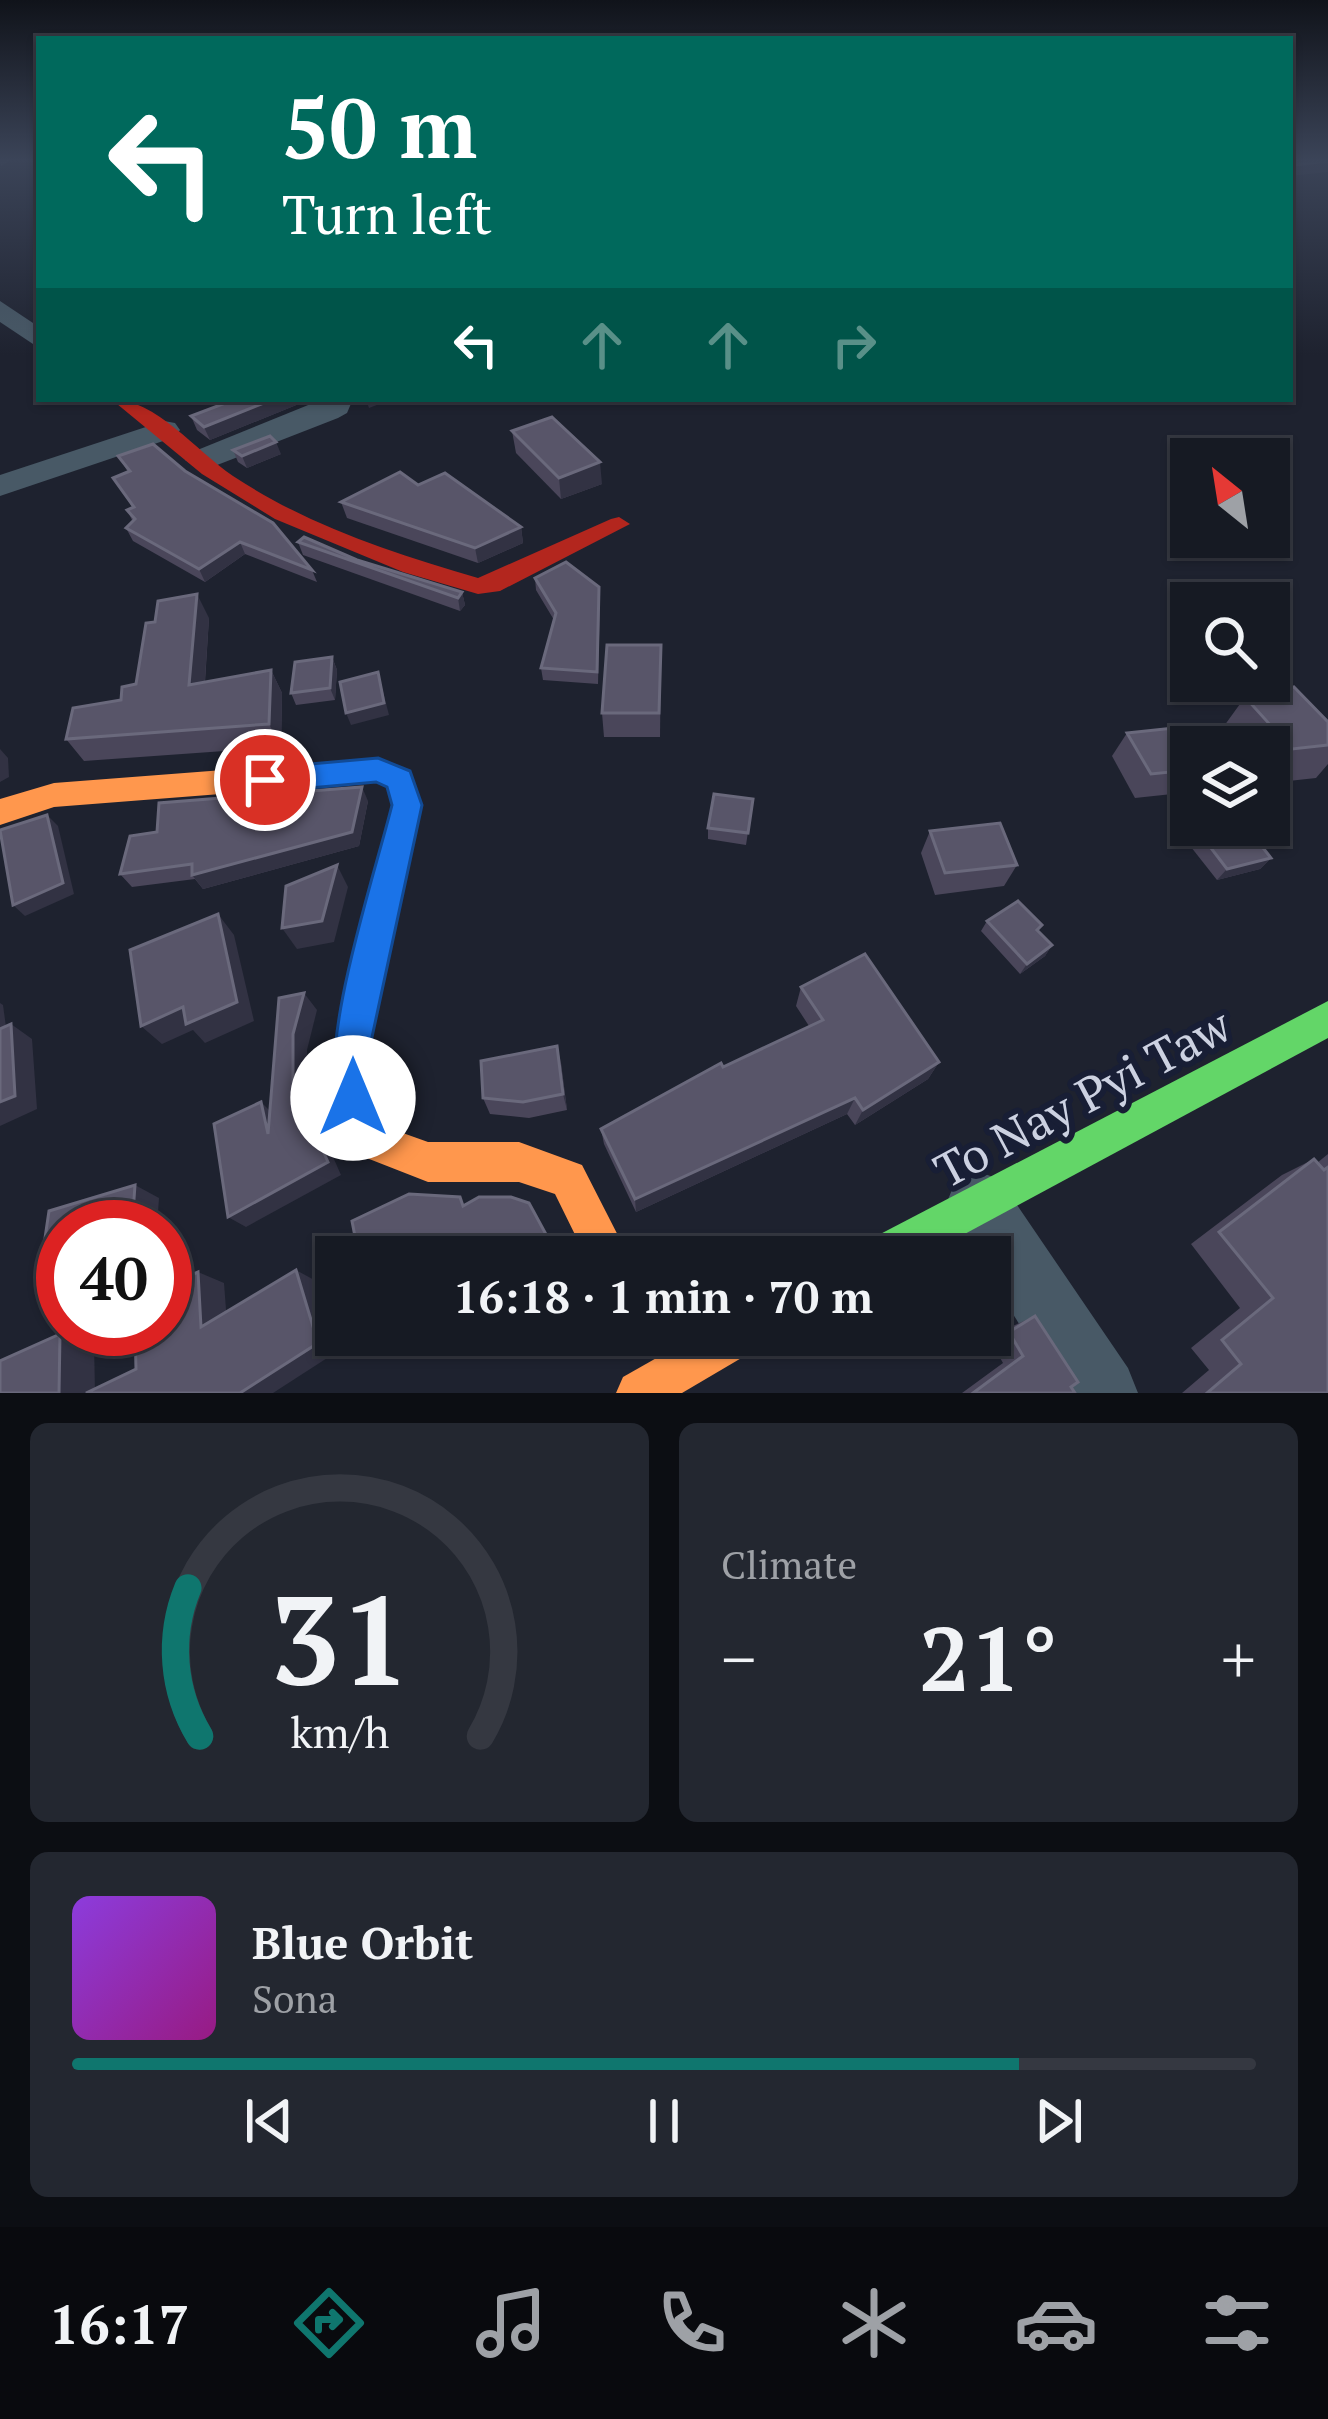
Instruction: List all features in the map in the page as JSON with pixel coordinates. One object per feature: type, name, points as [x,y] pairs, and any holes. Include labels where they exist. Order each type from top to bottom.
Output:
[{"type":"street","points":[[0,309],[36,338]]},
{"type":"street","points":[[125,402],[225,481],[322,530],[478,586],[491,585],[619,524]]},
{"type":"street","points":[[201,460],[327,412],[337,402]]},
{"type":"street","points":[[0,486],[164,430]]},
{"type":"street","points":[[0,812],[54,795],[378,770],[400,779],[407,805],[351,1051],[353,1098],[373,1141],[428,1162],[519,1162],[568,1179],[597,1236]]},
{"type":"street","name":"To Nay Pyi Taw","points":[[917,1236],[1328,1019]]},
{"type":"street","points":[[978,1202],[1102,1393]]},
{"type":"street","points":[[653,1367],[683,1356]]},
{"type":"building","points":[[228,402],[266,402],[204,427],[191,416]]},
{"type":"building","points":[[552,417],[600,462],[559,478],[512,431]]},
{"type":"building","points":[[270,436],[276,442],[242,456],[233,450]]},
{"type":"building","points":[[153,444],[185,471],[273,523],[312,570],[240,542],[199,569],[126,528],[135,519],[127,510],[134,507],[113,478],[130,471],[118,456]]},
{"type":"building","points":[[400,472],[418,485],[445,473],[521,527],[475,548],[341,502]]},
{"type":"building","points":[[304,537],[357,560],[462,592],[458,598],[298,542]]},
{"type":"building","points":[[566,562],[599,587],[597,672],[541,668],[556,613],[535,578]]},
{"type":"building","points":[[197,594],[189,685],[271,670],[269,724],[66,739],[73,708],[121,700],[122,687],[136,684],[146,623],[155,622],[158,601]]},
{"type":"building","points":[[607,645],[661,645],[659,713],[602,713]]},
{"type":"building","points":[[332,657],[330,688],[291,693],[295,662]]},
{"type":"building","points":[[378,672],[384,703],[346,713],[340,682]]},
{"type":"building","points":[[1290,688],[1328,722],[1328,745],[1292,749],[1290,726],[1271,726],[1250,702],[1290,702]]},
{"type":"building","points":[[1170,728],[1170,772],[1151,774],[1127,733]]},
{"type":"building","points":[[362,787],[352,832],[192,875],[192,864],[120,874],[130,836],[157,832],[159,803]]},
{"type":"building","points":[[714,794],[753,799],[748,833],[708,828]]},
{"type":"building","points":[[47,815],[63,883],[13,905],[0,830]]},
{"type":"building","points":[[1000,823],[1017,865],[945,873],[930,831]]},
{"type":"building","points":[[1209,846],[1262,846],[1271,858],[1227,869]]},
{"type":"building","points":[[337,865],[322,921],[282,928],[286,886]]},
{"type":"building","points":[[1018,901],[1042,925],[1037,930],[1052,945],[1027,964],[987,921]]},
{"type":"building","points":[[218,914],[237,1002],[186,1024],[183,1007],[141,1026],[130,950]]},
{"type":"building","points":[[865,954],[939,1062],[863,1110],[855,1098],[635,1199],[601,1129],[721,1063],[723,1067],[823,1020],[801,987]]},
{"type":"building","points":[[304,993],[293,1034],[293,1083],[328,1162],[228,1217],[214,1124],[261,1102],[268,1134],[279,998]]},
{"type":"building","points":[[11,1024],[15,1096],[0,1102],[0,1029]]},
{"type":"building","points":[[557,1046],[563,1094],[523,1102],[483,1098],[481,1061]]},
{"type":"building","points":[[1314,1159],[1324,1170],[1328,1167],[1328,1393],[1207,1393],[1241,1364],[1222,1340],[1273,1298],[1219,1232]]},
{"type":"building","points":[[135,1185],[134,1200],[85,1200]]},
{"type":"building","points":[[409,1194],[460,1197],[463,1206],[479,1197],[511,1197],[529,1203],[547,1236],[355,1236],[352,1221]]},
{"type":"building","points":[[296,1270],[315,1345],[240,1393],[86,1393],[136,1369],[136,1356],[192,1356],[192,1275],[198,1272],[201,1327]]},
{"type":"building","points":[[1035,1316],[1078,1382],[1071,1387],[1075,1393],[973,1393],[1023,1356],[1011,1331]]},
{"type":"building","points":[[36,1345],[36,1356],[60,1356],[59,1393],[0,1393],[0,1361]]},
{"type":"traffic: fast","points":[[920,1236],[1328,1019]]},
{"type":"traffic: slow","points":[[0,812],[54,795],[378,770],[400,779],[407,805],[351,1051],[353,1098],[373,1141],[428,1162],[519,1162],[568,1179],[597,1236]]},
{"type":"traffic: slow","points":[[639,1393],[703,1356]]},
{"type":"traffic: jam","points":[[125,402],[223,479],[283,515],[379,555],[478,586],[491,585],[619,524]]},
{"type":"route","points":[[265,780],[378,770],[400,779],[407,805],[351,1051],[353,1098]]}]
